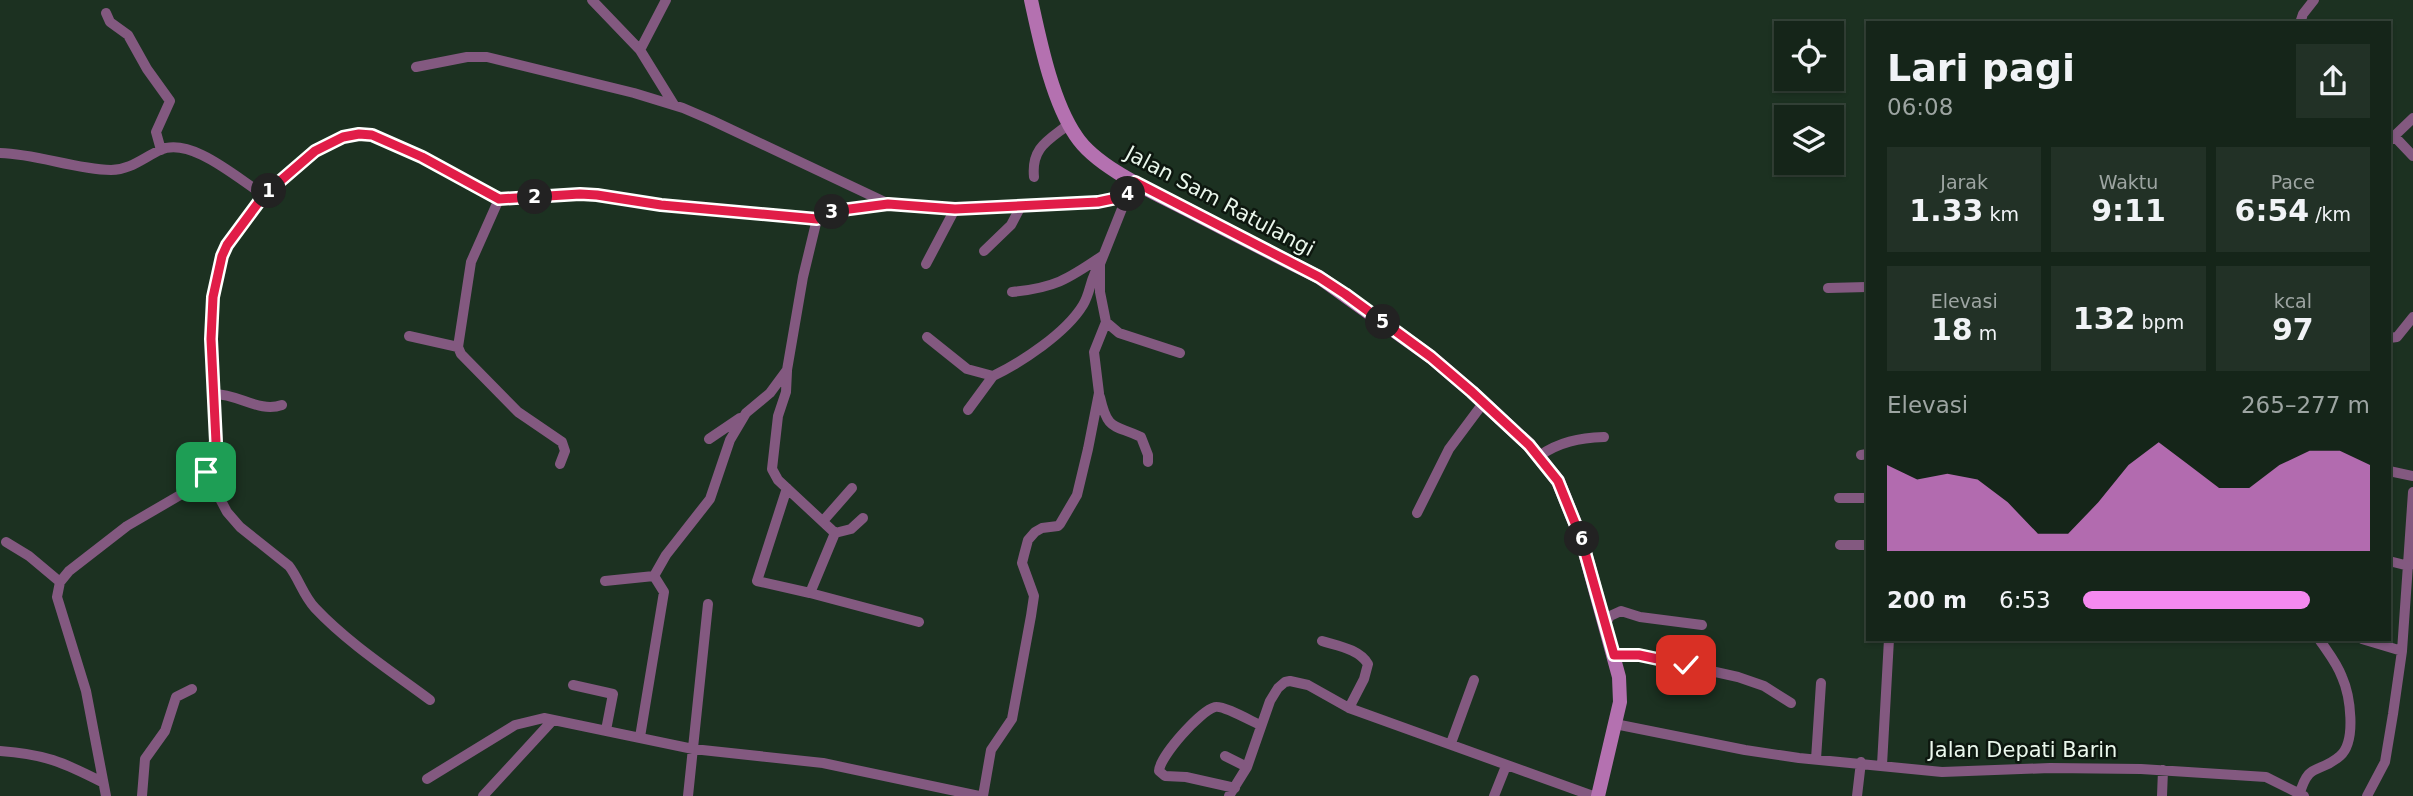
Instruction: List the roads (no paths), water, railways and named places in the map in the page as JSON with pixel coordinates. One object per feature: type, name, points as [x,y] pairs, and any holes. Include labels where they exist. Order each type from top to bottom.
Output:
[{"type":"street","points":[[592,0],[640,50],[674,105]]},
{"type":"street","points":[[640,50],[666,0]]},
{"type":"street","name":"Jalan Sam Ratulangi","points":[[1031,0],[1040,43],[1069,124],[1087,150],[1135,182],[1319,277],[1431,357],[1484,402],[1539,456],[1558,481],[1581,538],[1619,677],[1620,702],[1596,796]]},
{"type":"street","points":[[2301,21],[2314,0]]},
{"type":"street","points":[[106,13],[110,22],[128,35],[170,101],[156,132],[161,150]]},
{"type":"street","points":[[416,67],[467,57],[487,57],[635,93],[711,120],[888,204]]},
{"type":"street","points":[[2413,117],[2391,139],[2413,156]]},
{"type":"street","points":[[1034,177],[1038,150],[1069,124]]},
{"type":"street","points":[[106,796],[86,691],[57,597],[60,582],[69,571],[118,534],[155,508],[187,491],[206,472],[216,442],[212,311],[219,267],[227,245],[264,195],[315,151],[331,142],[359,134],[372,135],[422,157],[499,199],[597,195],[661,205],[817,219],[842,210],[888,204],[955,209],[1098,202],[1127,196]]},
{"type":"street","points":[[0,153],[60,164],[116,170],[129,167],[171,147],[191,149],[264,195]]},
{"type":"street","points":[[968,410],[993,376],[1024,360],[1075,316],[1085,301],[1091,279],[1105,254],[1116,221],[1135,182]]},
{"type":"street","points":[[499,199],[471,262],[458,347],[461,354],[518,412],[562,442],[565,451],[560,464]]},
{"type":"street","points":[[984,251],[1011,225],[1021,206]]},
{"type":"street","points":[[926,264],[955,209]]},
{"type":"street","points":[[817,219],[803,277],[786,392],[778,416],[772,469],[778,480],[835,533]]},
{"type":"street","points":[[1012,292],[1058,284],[1105,254]]},
{"type":"street","points":[[1100,264],[1100,292],[1106,322],[1094,352],[1099,393],[1107,420],[1123,431],[1141,437],[1148,462]]},
{"type":"street","points":[[1828,288],[1866,287]]},
{"type":"street","points":[[2391,338],[2397,337],[2413,317]]},
{"type":"street","points":[[1106,322],[1119,333],[1180,354]]},
{"type":"street","points":[[408,336],[458,347]]},
{"type":"street","points":[[927,337],[967,369],[993,376]]},
{"type":"street","points":[[709,439],[770,393],[788,370]]},
{"type":"street","points":[[427,779],[515,724],[544,718],[693,749],[823,763],[981,796],[991,750],[1013,719],[1031,616],[1033,590],[1022,563],[1028,540],[1042,528],[1058,526],[1073,502],[1088,449],[1099,393]]},
{"type":"street","points":[[214,394],[237,397],[265,408],[282,405]]},
{"type":"street","points":[[1417,513],[1448,449],[1484,402]]},
{"type":"street","points":[[654,576],[666,555],[710,499],[730,440],[746,413]]},
{"type":"street","points":[[1539,456],[1565,442],[1604,437]]},
{"type":"street","points":[[2391,471],[2413,476]]},
{"type":"street","points":[[206,472],[228,512],[240,527],[289,566],[313,606],[346,638],[430,700]]},
{"type":"street","points":[[788,488],[757,581],[919,622]]},
{"type":"street","points":[[823,521],[852,488]]},
{"type":"street","points":[[2367,796],[2385,762],[2402,651],[2413,492]]},
{"type":"street","points":[[1839,498],[1866,498]]},
{"type":"street","points":[[835,533],[851,529],[863,517]]},
{"type":"street","points":[[810,593],[835,533]]},
{"type":"street","points":[[6,542],[29,556],[60,582]]},
{"type":"street","points":[[1840,545],[1866,545]]},
{"type":"street","points":[[2391,562],[2409,566]]},
{"type":"street","points":[[605,581],[654,576]]},
{"type":"street","points":[[640,737],[664,592],[654,576]]},
{"type":"street","points":[[688,796],[708,604]]},
{"type":"street","points":[[1606,623],[1610,616],[1620,611],[1640,617],[1702,625]]},
{"type":"street","points":[[1322,641],[1356,652],[1363,656],[1368,664],[1364,679],[1349,708]]},
{"type":"street","points":[[1882,765],[1889,641]]},
{"type":"street","points":[[2301,795],[2306,776],[2340,756],[2350,724],[2350,705],[2343,678],[2320,641]]},
{"type":"street","points":[[2369,641],[2402,651]]},
{"type":"street","points":[[1614,655],[1639,655],[1738,677],[1764,686],[1791,703]]},
{"type":"street","points":[[1451,743],[1474,680]]},
{"type":"street","points":[[1260,725],[1222,708],[1213,708],[1171,747],[1159,764],[1159,771],[1165,776],[1186,777],[1232,792],[1247,767],[1260,725],[1278,688],[1290,681],[1308,685],[1349,708],[1596,796]]},
{"type":"street","points":[[1816,759],[1821,683]]},
{"type":"street","points":[[573,685],[612,693],[606,730]]},
{"type":"street","points":[[142,796],[145,759],[165,731],[176,696],[192,689]]},
{"type":"street","points":[[483,796],[552,721]]},
{"type":"street","name":"Jalan Depati Barin","points":[[1615,724],[1745,750],[1816,759],[1942,772],[2050,768],[2163,770],[2266,778],[2301,795]]},
{"type":"street","points":[[0,751],[51,758],[102,782]]},
{"type":"street","points":[[1225,756],[1247,767]]},
{"type":"street","points":[[1857,796],[1861,762]]},
{"type":"street","points":[[1494,796],[1506,766]]},
{"type":"street","points":[[2162,796],[2163,770]]}]
